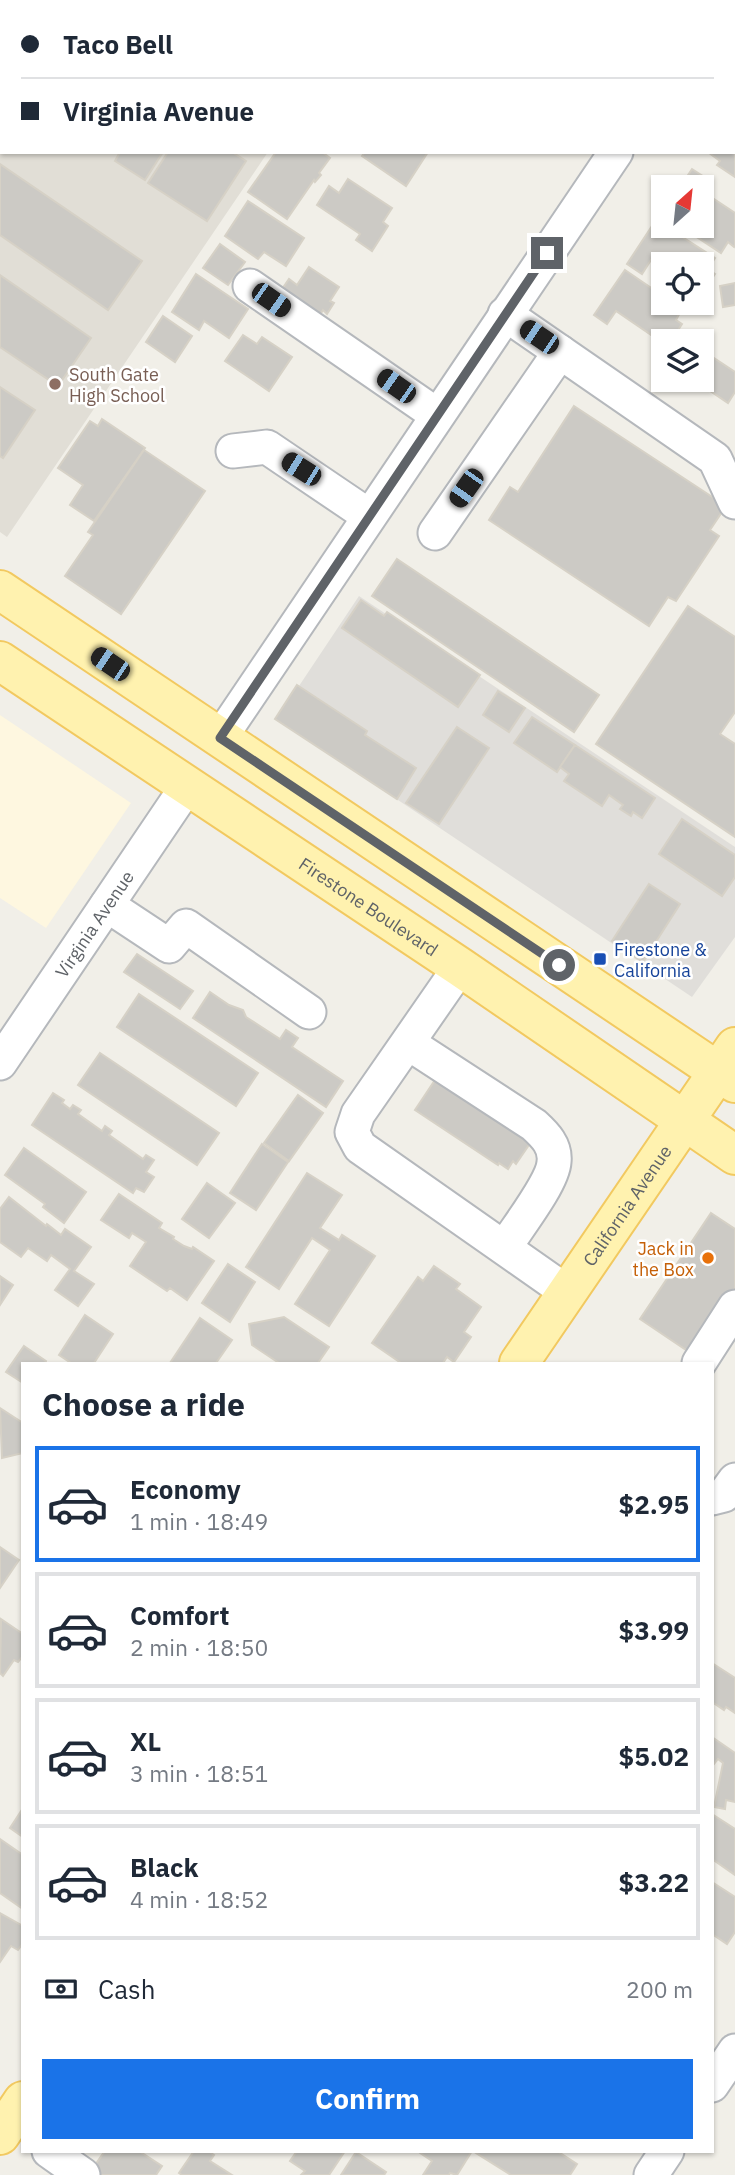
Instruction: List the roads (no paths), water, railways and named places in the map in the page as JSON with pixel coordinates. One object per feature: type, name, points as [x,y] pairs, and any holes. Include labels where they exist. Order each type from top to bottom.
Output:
[{"type":"main road","points":[[0,590],[220,738],[729,1067]]},
{"type":"main road","name":"Firestone Boulevard","points":[[0,661],[460,967],[735,1155]]},
{"type":"main road","name":"California Avenue","points":[[520,1362],[685,1121],[729,1067]]},
{"type":"street","points":[[220,738],[615,154]]},
{"type":"street","points":[[250,286],[437,415]]},
{"type":"street","points":[[505,314],[715,459],[735,502]]},
{"type":"street","points":[[435,533],[560,352]]},
{"type":"street","points":[[233,450],[267,447],[369,516]]},
{"type":"street","name":"Virginia Avenue","points":[[0,1063],[188,785]]},
{"type":"street","points":[[107,905],[169,946],[186,926],[309,1012]]},
{"type":"street","points":[[460,967],[358,1114],[352,1132],[360,1147],[567,1292]]},
{"type":"street","points":[[408,1043],[534,1125],[552,1147],[555,1161],[551,1175],[505,1247]]},
{"type":"street","points":[[700,1362],[735,1307]]},
{"type":"street","points":[[714,1498],[724,1496],[735,1480]]},
{"type":"street","points":[[714,2082],[735,2051]]},
{"type":"street","points":[[52,2153],[83,2175]]},
{"type":"street","points":[[651,2175],[666,2153]]},
{"type":"place","name":"South Gate High School","points":[[55,384]]},
{"type":"place","name":"Firestone & California","points":[[600,959]]},
{"type":"place","name":"Jack in the Box","points":[[708,1258]]}]
